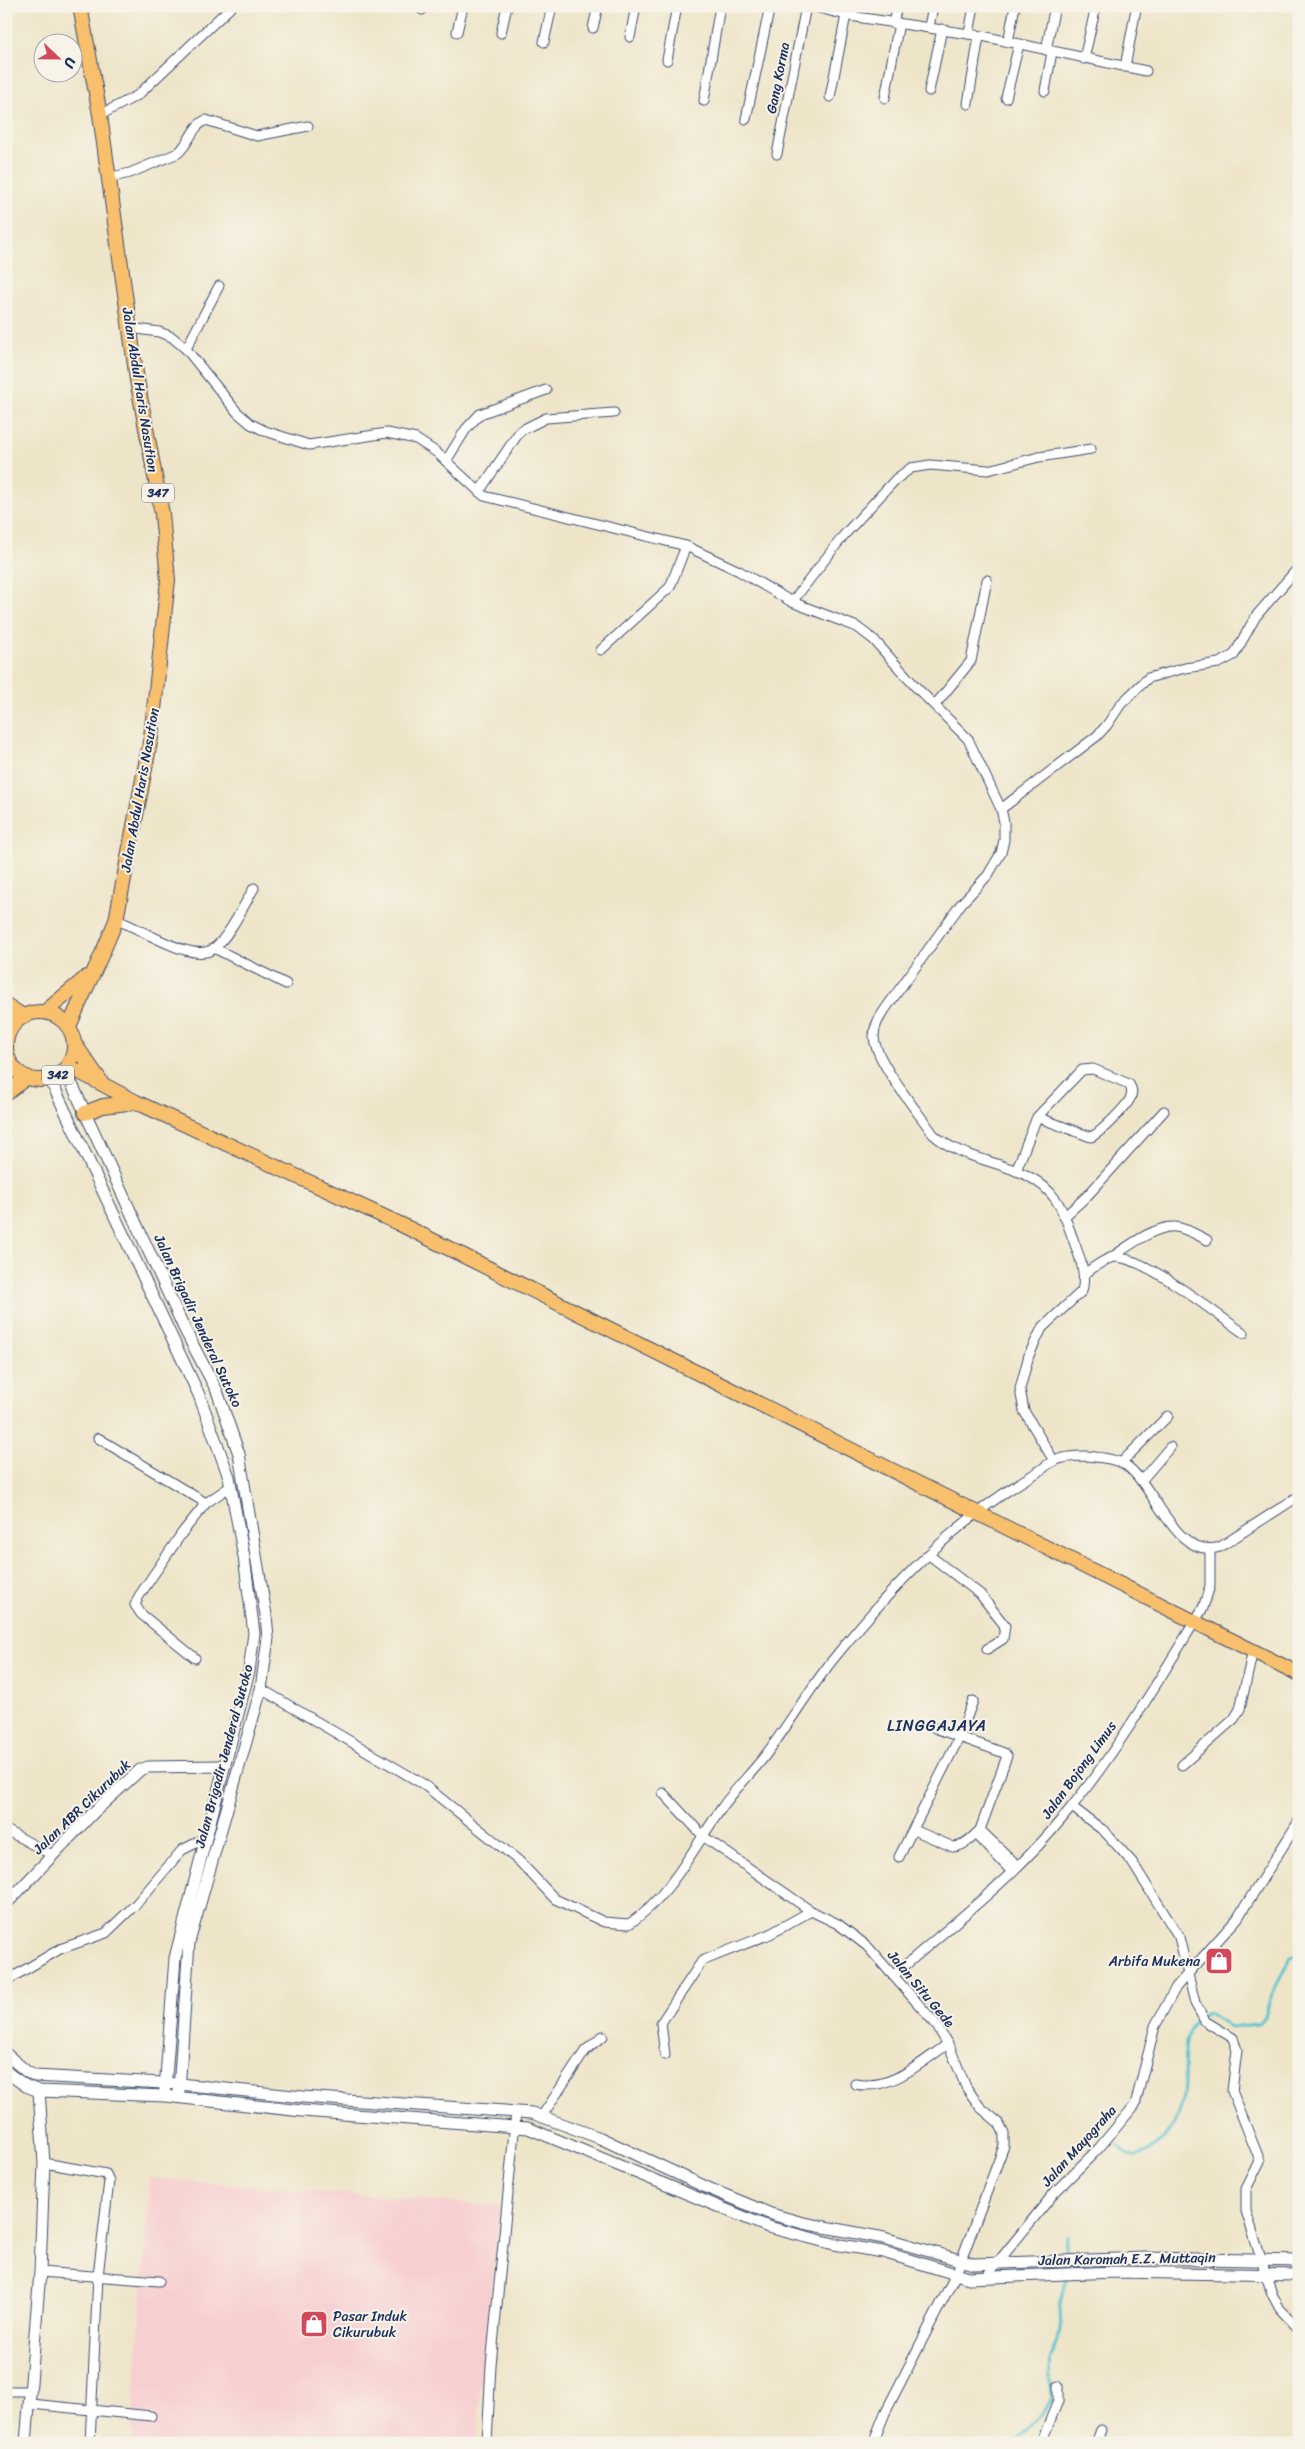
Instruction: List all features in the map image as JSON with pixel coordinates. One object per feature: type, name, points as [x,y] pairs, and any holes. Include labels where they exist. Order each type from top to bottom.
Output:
[{"type":"main road","name":"Jalan Abdul Haris Nasution","points":[[80,6],[100,115],[130,328],[162,514],[168,580],[151,737],[116,920],[106,947],[90,975]]},
{"type":"main road","points":[[45,1012],[90,975]]},
{"type":"main road","points":[[69,1027],[90,975]]},
{"type":"main road","points":[[6,1005],[22,1016],[33,1012],[45,1012],[58,1016],[69,1027],[74,1043],[101,1082]]},
{"type":"main road","name":"342","points":[[22,1016],[8,1029],[6,1044],[8,1066],[27,1077],[38,1080],[50,1078],[67,1067],[73,1055],[74,1043]]},
{"type":"main road","points":[[67,1067],[101,1082],[136,1102],[408,1228],[978,1511],[1299,1674]]},
{"type":"main road","points":[[6,1094],[27,1077]]},
{"type":"main road","points":[[85,1113],[103,1106],[136,1102]]},
{"type":"street","points":[[100,115],[138,94],[232,6]]},
{"type":"street","points":[[457,32],[463,6]]},
{"type":"street","points":[[501,33],[507,6]]},
{"type":"street","points":[[544,42],[552,6]]},
{"type":"street","points":[[593,28],[598,6]]},
{"type":"street","points":[[630,37],[636,6]]},
{"type":"street","points":[[667,60],[677,6]]},
{"type":"street","points":[[704,101],[720,6]]},
{"type":"street","points":[[746,119],[770,6]]},
{"type":"street","name":"Gang Korma","points":[[777,154],[806,6]]},
{"type":"street","points":[[812,6],[850,12],[896,23],[969,34],[1146,71]]},
{"type":"street","points":[[885,98],[897,6]]},
{"type":"street","points":[[929,27],[933,6]]},
{"type":"street","points":[[969,34],[974,6]]},
{"type":"street","points":[[1008,42],[1015,6]]},
{"type":"street","points":[[1045,91],[1055,6]]},
{"type":"street","points":[[1084,59],[1096,6]]},
{"type":"street","points":[[1125,67],[1136,9]]},
{"type":"street","points":[[830,97],[850,12]]},
{"type":"street","points":[[930,91],[942,29]]},
{"type":"street","points":[[968,104],[979,36]]},
{"type":"street","points":[[1006,98],[1019,44]]},
{"type":"street","points":[[108,178],[130,173],[178,153],[198,125],[206,120],[257,136],[308,126]]},
{"type":"street","points":[[186,349],[219,286]]},
{"type":"street","points":[[130,328],[165,334],[186,349],[237,412],[251,424],[265,431],[309,445],[375,434],[396,434],[416,438],[446,461],[484,496],[686,546],[739,571],[792,602],[866,633],[968,739],[1001,809],[1004,822],[1001,853],[988,875],[961,904],[886,1008],[876,1025],[874,1037],[888,1071],[938,1139],[965,1154],[1037,1180],[1057,1201],[1064,1217],[1084,1274],[1082,1291],[1042,1328],[1034,1342],[1020,1389],[1024,1411],[1054,1461]]},
{"type":"street","points":[[446,461],[466,429],[480,414],[546,390]]},
{"type":"street","points":[[479,492],[520,432],[546,418],[614,413]]},
{"type":"street","points":[[792,602],[844,535],[896,479],[910,468],[930,464],[988,470],[1039,457],[1091,449]]},
{"type":"street","points":[[601,650],[670,587],[686,546]]},
{"type":"street","points":[[1001,809],[1097,736],[1121,704],[1148,678],[1185,668],[1219,663],[1234,655],[1256,616],[1299,567]]},
{"type":"street","points":[[935,705],[971,661],[987,580]]},
{"type":"street","points":[[116,920],[189,952],[204,954],[214,948],[224,936],[254,888]]},
{"type":"street","points":[[214,948],[286,984]]},
{"type":"street","name":"Jalan Brigadir Jenderal Sutoko","points":[[67,1067],[85,1113],[185,1330],[217,1391],[239,1454],[257,1555],[268,1638],[261,1689],[220,1827],[189,1942],[178,2098]]},
{"type":"street","points":[[1016,1171],[1037,1117],[1082,1070],[1093,1069],[1129,1084],[1131,1088],[1131,1098],[1109,1122],[1091,1137],[1037,1117]]},
{"type":"street","points":[[50,1078],[199,1395],[231,1486],[244,1557],[254,1633],[249,1671],[174,1958],[164,2084],[165,2096]]},
{"type":"street","points":[[1064,1217],[1088,1195],[1164,1111]]},
{"type":"street","points":[[1084,1274],[1140,1239],[1165,1228],[1175,1227],[1189,1231],[1207,1240]]},
{"type":"street","points":[[1112,1257],[1123,1258],[1144,1266],[1198,1298],[1244,1333]]},
{"type":"street","points":[[199,1395],[217,1391]]},
{"type":"street","points":[[1122,1462],[1168,1416]]},
{"type":"street","points":[[98,1438],[206,1503]]},
{"type":"street","points":[[1141,1481],[1170,1447]]},
{"type":"street","points":[[261,1689],[423,1784],[519,1861],[555,1899],[604,1922],[629,1924],[653,1905],[680,1873],[721,1809],[764,1758],[833,1659],[903,1579],[978,1511],[1054,1461],[1081,1456],[1099,1456],[1122,1462],[1141,1481],[1179,1534],[1196,1545],[1210,1550],[1220,1547],[1299,1496]]},
{"type":"street","points":[[195,1658],[141,1614],[135,1605],[176,1541],[206,1503],[231,1486]]},
{"type":"street","name":"Jalan Bojong Limus","points":[[894,1975],[1015,1869],[1072,1807],[1124,1732],[1203,1608],[1210,1586],[1210,1550]]},
{"type":"street","points":[[244,1557],[257,1555]]},
{"type":"street","points":[[929,1555],[980,1594],[1005,1626],[1003,1639],[987,1649]]},
{"type":"street","points":[[1182,1765],[1234,1719],[1240,1709],[1253,1650]]},
{"type":"street","points":[[900,1857],[959,1738],[973,1701]]},
{"type":"street","points":[[914,1830],[953,1847],[959,1847],[978,1832],[1007,1756],[1004,1753],[934,1728]]},
{"type":"street","name":"Jalan ABR Cikurubuk","points":[[6,1904],[94,1812],[140,1770],[148,1767],[223,1766]]},
{"type":"street","name":"Jalan Situ Gede","points":[[663,1793],[704,1838],[811,1911],[838,1924],[866,1946],[935,2023],[948,2044],[966,2087],[980,2107],[999,2122],[1004,2133],[1004,2146],[956,2274],[885,2413],[873,2443]]},
{"type":"street","points":[[1072,1807],[1104,1831],[1132,1862],[1178,1937],[1195,2003],[1199,2011],[1206,2021],[1233,2038],[1237,2050],[1232,2091],[1260,2161],[1246,2189],[1246,2212],[1272,2294],[1280,2309],[1299,2329]]},
{"type":"street","name":"Jalan Mayagraha","points":[[984,2278],[1055,2192],[1099,2148],[1135,2105],[1155,2026],[1176,1987],[1237,1919],[1299,1822]]},
{"type":"street","points":[[208,1824],[220,1827]]},
{"type":"street","points":[[6,1830],[52,1855]]},
{"type":"street","points":[[978,1832],[1015,1869]]},
{"type":"street","points":[[6,1981],[60,1949],[106,1933],[137,1903],[182,1850],[204,1839]]},
{"type":"street","points":[[665,2055],[661,2023],[702,1961],[770,1934],[811,1911]]},
{"type":"street","points":[[542,2116],[584,2051],[604,2036]]},
{"type":"street","points":[[855,2084],[880,2085],[893,2081],[948,2044]]},
{"type":"street","name":"Jalan Karomah E.Z. Muttaqin","points":[[6,2054],[27,2072],[36,2076],[180,2084],[303,2097],[516,2112],[542,2116],[600,2138],[708,2188],[771,2214],[884,2238],[973,2264],[1089,2259],[1299,2261]]},
{"type":"street","points":[[6,2072],[26,2086],[39,2091],[44,2163],[40,2272],[26,2443]]},
{"type":"street","name":"Jalan Karomah E.Z. Muttaqin","points":[[39,2091],[165,2096],[302,2111],[471,2122],[528,2128],[577,2146],[768,2227],[834,2244],[883,2252],[969,2278],[1088,2272],[1299,2275]]},
{"type":"street","points":[[488,2443],[491,2365],[516,2112]]},
{"type":"street","points":[[44,2163],[108,2176],[98,2276],[90,2443]]},
{"type":"street","points":[[40,2272],[159,2281]]},
{"type":"street","points":[[1041,2443],[1058,2401],[1058,2386]]},
{"type":"street","points":[[6,2390],[31,2391]]},
{"type":"street","points":[[30,2404],[151,2416]]},
{"type":"street","points":[[1096,2443],[1101,2430]]},
{"type":"shaded area","name":"Pasar Induk Cikurubuk","points":[[150,2178],[500,2206],[476,2443],[131,2443]]},
{"type":"waterway","points":[[1118,2145],[1124,2153],[1135,2158],[1161,2142],[1175,2122],[1182,2101],[1186,2040],[1193,2024],[1207,2012],[1230,2027],[1258,2024],[1265,2017],[1270,1999],[1290,1958],[1299,1956]]},
{"type":"waterway","points":[[1067,2236],[1067,2258]]},
{"type":"waterway","points":[[1016,2443],[1043,2412],[1051,2396],[1049,2360],[1061,2331],[1060,2306],[1067,2277]]},
{"type":"place","name":"Arbifa Mukena","points":[[1219,1961]]},
{"type":"place","name":"Pasar Induk Cikurubuk","points":[[314,2324]]},
{"type":"district","name":"LINGGAJAYA","points":[[937,1725]]}]
